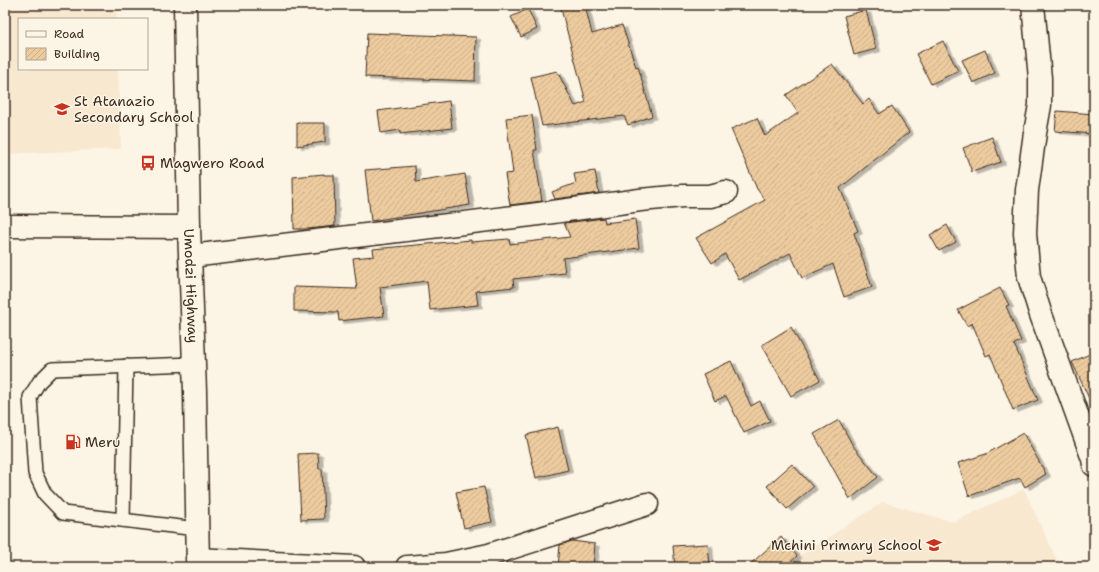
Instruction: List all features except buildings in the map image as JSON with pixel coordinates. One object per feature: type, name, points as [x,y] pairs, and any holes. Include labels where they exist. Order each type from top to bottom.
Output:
[{"type":"main road","name":"Umodzi Highway","points":[[185,5],[198,563]]},
{"type":"main road","points":[[1033,5],[1040,78],[1040,106],[1027,190],[1024,233],[1029,277],[1094,465]]},
{"type":"main road","points":[[190,256],[531,216],[640,200],[683,196],[710,196],[726,192]]},
{"type":"main road","points":[[5,226],[190,227]]},
{"type":"main road","points":[[407,567],[446,564],[489,554],[647,504]]},
{"type":"main road","points":[[198,563],[354,567]]},
{"type":"lane","points":[[194,364],[52,369],[39,382],[30,397],[35,473],[45,494],[63,513],[197,529]]},
{"type":"lane","points":[[123,520],[126,366]]},
{"type":"shaded area","name":"St Atanazio Secondary School","points":[[5,5],[116,5],[117,18],[18,18],[18,70],[118,70],[121,149],[5,154]]},
{"type":"shaded area","name":"Mchini Primary School","points":[[1024,489],[1060,567],[782,567],[883,502],[953,522]]},
{"type":"place","name":"St Atanazio Secondary School","points":[[62,109]]},
{"type":"place","name":"Magwero Road","points":[[148,163]]},
{"type":"place","name":"Meru","points":[[73,442]]},
{"type":"place","name":"Mchini Primary School","points":[[934,545]]}]
